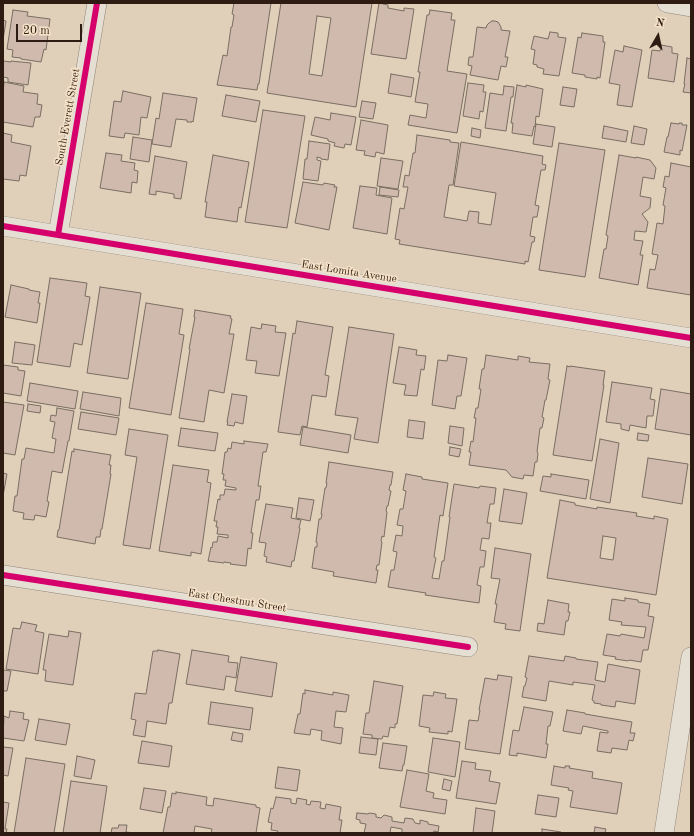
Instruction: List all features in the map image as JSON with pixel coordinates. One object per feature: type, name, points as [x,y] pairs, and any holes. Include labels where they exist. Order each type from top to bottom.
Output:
[{"type":"street","name":"South Everett Street","points":[[58,235],[97,3]]},
{"type":"street","points":[[667,3],[691,7]]},
{"type":"street","name":"East Lomita Avenue","points":[[3,226],[691,338]]},
{"type":"street","name":"East Chestnut Street","points":[[3,575],[468,647]]},
{"type":"street","points":[[664,833],[691,657]]},
{"type":"building","points":[[234,3],[271,3],[257,90],[217,85],[223,55],[227,56],[234,15],[232,14]]},
{"type":"building","points":[[281,3],[372,3],[356,107],[267,93]],"holes":[[[317,16],[331,18],[322,76],[309,74]]]},
{"type":"building","points":[[379,3],[388,5],[388,8],[404,11],[404,8],[414,9],[406,59],[371,54]]},
{"type":"building","points":[[13,10],[28,12],[27,16],[50,19],[46,50],[44,49],[41,62],[12,57],[13,50],[7,49]]},
{"type":"building","points":[[430,10],[452,13],[451,20],[455,20],[447,71],[467,74],[457,133],[408,125],[410,115],[426,118],[428,104],[415,102],[427,15],[429,15]]},
{"type":"building","points":[[3,20],[6,21],[3,40]]},
{"type":"building","points":[[492,21],[498,22],[501,30],[510,31],[505,57],[508,57],[506,67],[501,66],[498,80],[470,75],[472,66],[468,65],[469,57],[473,57],[477,27],[486,28]]},
{"type":"building","points":[[550,32],[558,33],[558,37],[566,38],[559,76],[543,74],[544,69],[533,64],[535,50],[531,49],[534,36],[548,39]]},
{"type":"building","points":[[582,33],[603,36],[603,42],[605,42],[600,78],[585,77],[585,75],[572,73],[578,37],[581,38]]},
{"type":"building","points":[[661,45],[672,47],[672,53],[678,54],[674,82],[648,78],[652,50],[660,51]]},
{"type":"building","points":[[624,46],[642,50],[632,107],[617,105],[620,85],[609,83],[615,50],[623,52]]},
{"type":"building","points":[[687,58],[691,59],[691,93],[683,92]]},
{"type":"building","points":[[3,61],[31,63],[28,85],[8,82],[8,78],[3,77]]},
{"type":"building","points":[[391,74],[414,78],[411,97],[388,93]]},
{"type":"building","points":[[4,82],[24,86],[23,92],[38,94],[37,104],[42,105],[40,117],[35,117],[33,127],[3,122]]},
{"type":"building","points":[[468,83],[484,85],[483,92],[486,92],[483,112],[480,111],[479,119],[463,116]]},
{"type":"building","points":[[517,85],[526,87],[526,85],[543,89],[539,117],[536,116],[532,136],[512,133],[513,123],[511,123]]},
{"type":"building","points":[[504,86],[514,87],[506,131],[485,128],[490,93],[503,95]]},
{"type":"building","points":[[563,87],[577,89],[574,107],[560,105]]},
{"type":"building","points":[[123,91],[151,97],[147,118],[141,117],[139,135],[125,133],[124,138],[109,136],[114,101],[121,102]]},
{"type":"building","points":[[163,93],[197,98],[193,122],[176,119],[171,147],[152,144],[156,118],[159,119]]},
{"type":"building","points":[[226,95],[260,101],[256,122],[222,116]]},
{"type":"building","points":[[362,101],[376,103],[373,119],[359,117]]},
{"type":"building","points":[[263,110],[305,116],[287,228],[245,222]]},
{"type":"building","points":[[331,113],[356,117],[351,145],[345,144],[344,148],[334,146],[335,143],[328,141],[328,139],[311,135],[315,117],[330,120]]},
{"type":"building","points":[[361,120],[388,125],[384,154],[376,152],[375,157],[364,155],[365,151],[356,150]]},
{"type":"building","points":[[671,123],[682,123],[682,125],[687,125],[680,155],[664,152]]},
{"type":"building","points":[[536,124],[555,127],[552,147],[533,144]]},
{"type":"building","points":[[604,126],[628,131],[626,142],[602,138]]},
{"type":"building","points":[[634,126],[647,129],[644,145],[631,143]]},
{"type":"building","points":[[472,128],[481,130],[480,138],[471,136]]},
{"type":"building","points":[[3,133],[12,135],[11,142],[31,146],[26,176],[20,175],[19,181],[3,179]]},
{"type":"building","points":[[417,135],[450,140],[450,142],[459,143],[453,185],[449,185],[444,217],[467,221],[469,211],[479,212],[478,223],[491,225],[496,193],[454,186],[461,142],[543,156],[542,164],[546,165],[545,170],[541,170],[535,205],[539,206],[537,217],[533,217],[530,236],[535,237],[534,242],[532,242],[528,262],[525,261],[525,264],[399,244],[400,240],[395,239],[400,208],[404,209],[408,187],[403,187],[405,175],[409,176],[413,153],[415,153]]},
{"type":"building","points":[[133,137],[152,140],[149,162],[130,159]]},
{"type":"building","points":[[309,141],[330,144],[328,160],[317,157],[317,160],[321,161],[318,181],[303,179]]},
{"type":"building","points":[[559,143],[605,150],[585,277],[539,270]]},
{"type":"building","points":[[106,153],[122,155],[121,161],[135,163],[134,170],[138,171],[137,183],[132,182],[131,193],[100,188]]},
{"type":"building","points":[[213,155],[249,162],[237,222],[205,217],[207,202],[205,202]]},
{"type":"building","points":[[619,155],[650,160],[656,168],[654,179],[643,177],[640,196],[651,198],[650,208],[642,214],[648,222],[646,232],[635,231],[634,240],[643,241],[640,255],[643,255],[638,285],[599,278],[604,249],[606,249],[608,236],[606,235]]},
{"type":"building","points":[[155,156],[187,162],[181,199],[174,198],[174,194],[156,191],[156,195],[149,194]]},
{"type":"building","points":[[381,158],[403,161],[398,189],[377,186]]},
{"type":"building","points":[[671,163],[691,167],[691,295],[647,288],[650,269],[655,270],[658,255],[652,254],[657,223],[663,224],[665,206],[663,205],[666,188],[663,187],[665,176],[669,177]]},
{"type":"building","points":[[303,182],[323,185],[324,183],[335,185],[334,187],[337,187],[329,230],[295,223]]},
{"type":"building","points":[[360,186],[377,188],[376,195],[392,198],[387,234],[353,228]]},
{"type":"building","points":[[380,187],[399,190],[398,197],[379,195]]},
{"type":"building","points":[[50,278],[87,283],[85,296],[90,297],[82,345],[74,343],[70,367],[37,362]]},
{"type":"building","points":[[11,285],[40,292],[37,323],[5,317]]},
{"type":"building","points":[[100,287],[141,293],[128,379],[87,373]]},
{"type":"building","points":[[146,303],[183,309],[179,334],[184,335],[171,415],[129,408]]},
{"type":"building","points":[[195,310],[231,316],[230,318],[232,319],[229,334],[234,334],[224,393],[209,390],[204,422],[179,418]]},
{"type":"building","points":[[297,321],[333,327],[325,375],[329,376],[326,397],[312,395],[307,427],[302,426],[300,435],[278,432],[293,333],[295,334]]},
{"type":"building","points":[[262,324],[276,326],[275,332],[286,333],[279,376],[255,373],[257,361],[246,360],[251,327],[261,329]]},
{"type":"building","points":[[349,327],[394,334],[378,443],[354,439],[358,418],[335,415]]},
{"type":"building","points":[[15,342],[35,345],[32,365],[12,363]]},
{"type":"building","points":[[399,347],[417,350],[416,355],[426,356],[424,370],[421,369],[417,396],[404,395],[406,385],[393,383]]},
{"type":"building","points":[[448,355],[467,358],[461,396],[457,396],[455,409],[432,405],[438,360],[447,361]]},
{"type":"building","points":[[486,355],[518,360],[518,356],[530,358],[529,362],[550,364],[548,379],[550,380],[542,417],[544,418],[542,428],[540,428],[537,462],[535,462],[533,476],[524,475],[523,479],[512,477],[506,470],[469,465],[471,452],[469,452],[471,441],[473,442],[476,418],[474,418],[476,408],[478,408],[482,369],[484,369]]},
{"type":"building","points":[[3,365],[18,367],[18,370],[25,371],[21,396],[3,393]]},
{"type":"building","points":[[567,366],[605,371],[592,461],[553,455]]},
{"type":"building","points":[[612,382],[652,388],[650,399],[655,400],[653,416],[647,416],[646,428],[630,425],[629,431],[621,429],[621,424],[606,422]]},
{"type":"building","points":[[30,383],[78,391],[75,409],[27,401]]},
{"type":"building","points":[[661,389],[691,394],[691,435],[655,429]]},
{"type":"building","points":[[83,392],[121,398],[119,416],[80,409]]},
{"type":"building","points":[[232,394],[247,396],[243,424],[235,422],[234,426],[227,425]]},
{"type":"building","points":[[3,402],[24,405],[15,455],[3,453]]},
{"type":"building","points":[[28,404],[41,406],[40,413],[27,411]]},
{"type":"building","points":[[57,408],[74,411],[62,473],[52,471],[46,517],[35,515],[34,520],[23,519],[24,513],[13,511],[15,496],[17,496],[22,459],[24,459],[26,448],[54,453],[56,439],[52,438],[55,422],[50,421],[51,415],[56,416]]},
{"type":"building","points":[[81,412],[119,418],[116,435],[78,429]]},
{"type":"building","points":[[409,420],[425,422],[423,439],[407,437]]},
{"type":"building","points":[[450,426],[464,428],[462,446],[448,443]]},
{"type":"building","points":[[303,427],[351,435],[348,453],[300,445]]},
{"type":"building","points":[[181,428],[218,433],[215,451],[178,446]]},
{"type":"building","points":[[129,429],[168,435],[150,549],[123,545],[137,457],[125,455]]},
{"type":"building","points":[[638,433],[649,435],[648,441],[637,440]]},
{"type":"building","points":[[600,439],[619,443],[610,503],[590,499]]},
{"type":"building","points":[[244,441],[268,444],[266,452],[263,452],[258,486],[261,486],[259,500],[256,500],[251,533],[253,533],[251,549],[248,548],[246,566],[208,561],[213,542],[217,542],[218,536],[228,538],[228,535],[217,534],[217,521],[214,521],[218,499],[220,500],[220,495],[224,495],[225,489],[236,490],[236,488],[225,486],[226,480],[223,480],[224,474],[222,474],[225,452],[227,452],[228,448],[231,449],[232,442],[244,444]]},
{"type":"building","points":[[450,447],[461,449],[459,457],[449,455]]},
{"type":"building","points":[[74,449],[111,455],[109,465],[111,465],[111,474],[102,529],[100,537],[96,537],[95,544],[57,537],[72,451],[74,452]]},
{"type":"building","points":[[648,458],[688,464],[682,504],[642,497]]},
{"type":"building","points":[[329,462],[393,472],[389,490],[391,491],[386,511],[384,537],[382,536],[379,565],[377,565],[376,570],[378,570],[376,583],[333,576],[334,572],[312,568],[315,547],[317,547],[316,542],[319,519],[321,519],[322,514]]},
{"type":"building","points":[[173,465],[209,470],[207,482],[211,483],[201,554],[191,552],[191,556],[159,551]]},
{"type":"building","points":[[3,473],[7,474],[3,496]]},
{"type":"building","points":[[406,474],[422,477],[422,479],[448,483],[443,516],[440,515],[434,557],[436,558],[432,578],[439,579],[442,561],[444,561],[454,484],[479,488],[480,486],[496,488],[494,504],[490,504],[487,523],[491,523],[489,539],[482,538],[480,550],[486,551],[484,567],[480,567],[477,585],[481,586],[479,603],[425,595],[426,593],[388,587],[391,570],[394,570],[397,552],[393,551],[396,535],[402,536],[403,526],[397,525],[400,509],[403,509],[406,491],[403,490]]},
{"type":"building","points":[[551,474],[589,480],[586,499],[540,491],[543,476],[551,477]]},
{"type":"building","points":[[504,489],[527,493],[522,524],[499,521]]},
{"type":"building","points":[[299,498],[314,500],[310,521],[296,518]]},
{"type":"building","points":[[560,500],[575,503],[575,505],[597,509],[597,507],[637,513],[636,516],[654,519],[654,516],[668,519],[656,595],[547,578]],"holes":[[[603,536],[616,538],[613,560],[600,558]]]},
{"type":"building","points":[[266,504],[293,508],[291,518],[301,520],[294,561],[292,561],[291,567],[266,562],[267,557],[264,556],[266,543],[259,542]]},
{"type":"building","points":[[495,548],[531,554],[520,631],[505,629],[506,624],[494,622],[497,604],[495,604],[500,579],[491,578]]},
{"type":"building","points":[[625,598],[650,604],[648,616],[654,617],[648,650],[643,650],[641,662],[615,659],[616,657],[603,655],[607,634],[620,636],[621,634],[644,638],[646,627],[621,625],[622,622],[609,620],[612,599],[625,601]]},
{"type":"building","points":[[548,600],[569,604],[568,612],[570,612],[568,621],[566,621],[564,635],[537,631],[538,623],[544,624]]},
{"type":"building","points":[[22,622],[37,625],[35,631],[44,633],[38,674],[6,669],[13,628],[20,629]]},
{"type":"building","points":[[69,631],[81,633],[73,685],[45,681],[46,670],[43,670],[49,634],[68,637]]},
{"type":"building","points":[[158,650],[180,654],[172,703],[169,703],[166,724],[147,721],[145,737],[133,735],[136,720],[131,719],[135,693],[146,694],[153,651]]},
{"type":"building","points":[[192,650],[229,656],[228,662],[238,663],[236,678],[226,676],[224,690],[186,684]]},
{"type":"building","points":[[529,656],[564,661],[565,656],[598,662],[595,680],[605,682],[608,664],[640,670],[635,704],[616,701],[615,707],[594,703],[592,700],[595,685],[573,682],[573,685],[549,681],[546,701],[522,697],[527,678],[525,677]]},
{"type":"building","points":[[241,657],[277,663],[272,697],[235,691]]},
{"type":"building","points":[[3,670],[11,671],[7,691],[3,691]]},
{"type":"building","points":[[498,675],[512,677],[500,754],[465,749],[469,720],[478,721],[485,678],[497,680]]},
{"type":"building","points":[[374,681],[403,686],[397,724],[395,724],[395,728],[390,727],[388,737],[383,736],[382,739],[372,738],[372,735],[363,734],[366,713],[369,713]]},
{"type":"building","points":[[305,690],[333,695],[333,692],[349,695],[346,712],[336,711],[334,727],[343,728],[341,744],[321,740],[322,731],[311,729],[310,735],[294,733]]},
{"type":"building","points":[[434,692],[446,694],[445,698],[457,699],[452,732],[448,731],[448,734],[429,732],[430,728],[419,726],[423,695],[433,696]]},
{"type":"building","points":[[211,702],[253,708],[250,730],[208,724]]},
{"type":"building","points":[[524,707],[553,712],[550,726],[548,726],[546,758],[517,753],[517,756],[509,755],[513,730],[519,731]]},
{"type":"building","points":[[567,710],[632,722],[630,733],[635,733],[633,741],[629,740],[627,750],[612,748],[611,753],[597,751],[600,732],[608,733],[608,731],[583,726],[581,734],[563,731]]},
{"type":"building","points":[[10,711],[24,713],[23,719],[29,720],[24,741],[3,738],[4,716],[9,718]]},
{"type":"building","points":[[39,719],[70,724],[66,745],[35,740]]},
{"type":"building","points":[[233,732],[243,734],[242,742],[231,740]]},
{"type":"building","points":[[361,737],[378,739],[376,755],[359,753]]},
{"type":"building","points":[[433,738],[460,742],[455,777],[428,772]]},
{"type":"building","points":[[142,741],[172,746],[169,767],[138,763]]},
{"type":"building","points":[[383,743],[407,746],[402,771],[379,768]]},
{"type":"building","points":[[3,747],[13,748],[8,776],[3,775]]},
{"type":"building","points":[[77,756],[95,760],[91,779],[74,776]]},
{"type":"building","points":[[26,758],[65,764],[54,833],[14,833]]},
{"type":"building","points":[[462,761],[476,763],[475,769],[491,771],[489,781],[500,783],[496,804],[456,798]]},
{"type":"building","points":[[554,766],[565,768],[565,766],[570,766],[569,768],[593,772],[592,778],[622,783],[617,814],[570,807],[573,791],[568,790],[569,788],[551,785]]},
{"type":"building","points":[[278,767],[300,770],[297,791],[275,788]]},
{"type":"building","points":[[407,770],[429,774],[426,791],[434,793],[433,798],[447,800],[445,814],[400,807]]},
{"type":"building","points":[[444,779],[452,781],[450,791],[442,789]]},
{"type":"building","points":[[71,781],[107,786],[100,833],[63,833]]},
{"type":"building","points":[[144,788],[166,791],[162,813],[140,809]]},
{"type":"building","points":[[176,792],[207,797],[206,805],[213,806],[214,798],[256,805],[256,807],[260,808],[256,833],[211,833],[212,829],[195,826],[194,833],[163,833],[172,793],[176,794]]},
{"type":"building","points":[[538,795],[559,798],[556,817],[535,814]]},
{"type":"building","points":[[276,797],[291,799],[291,803],[296,804],[297,798],[307,800],[306,804],[310,805],[311,801],[321,802],[320,808],[325,809],[326,804],[341,807],[339,820],[342,820],[340,833],[277,833],[278,831],[271,830],[272,823],[268,822],[271,808],[273,809]]},
{"type":"building","points":[[3,802],[9,803],[5,829],[7,829],[6,833],[3,833]]},
{"type":"building","points":[[476,808],[495,811],[492,833],[473,833]]},
{"type":"building","points":[[357,813],[376,814],[376,817],[381,818],[384,815],[392,817],[392,821],[404,823],[405,818],[413,819],[415,823],[420,824],[420,820],[428,822],[428,824],[439,826],[438,832],[402,833],[402,829],[391,827],[390,833],[364,833],[366,824],[360,823],[360,820],[356,819]]},
{"type":"building","points":[[119,825],[127,825],[126,832],[135,833],[111,833],[112,828],[118,828]]},
{"type":"building","points":[[595,827],[606,829],[605,833],[594,833]]},
{"type":"building","points":[[542,829],[561,832],[561,833],[542,833]]},
{"type":"cycle path","points":[[58,235],[97,3]]},
{"type":"cycle path","points":[[3,226],[691,338]]},
{"type":"cycle path","points":[[3,575],[468,647]]}]
